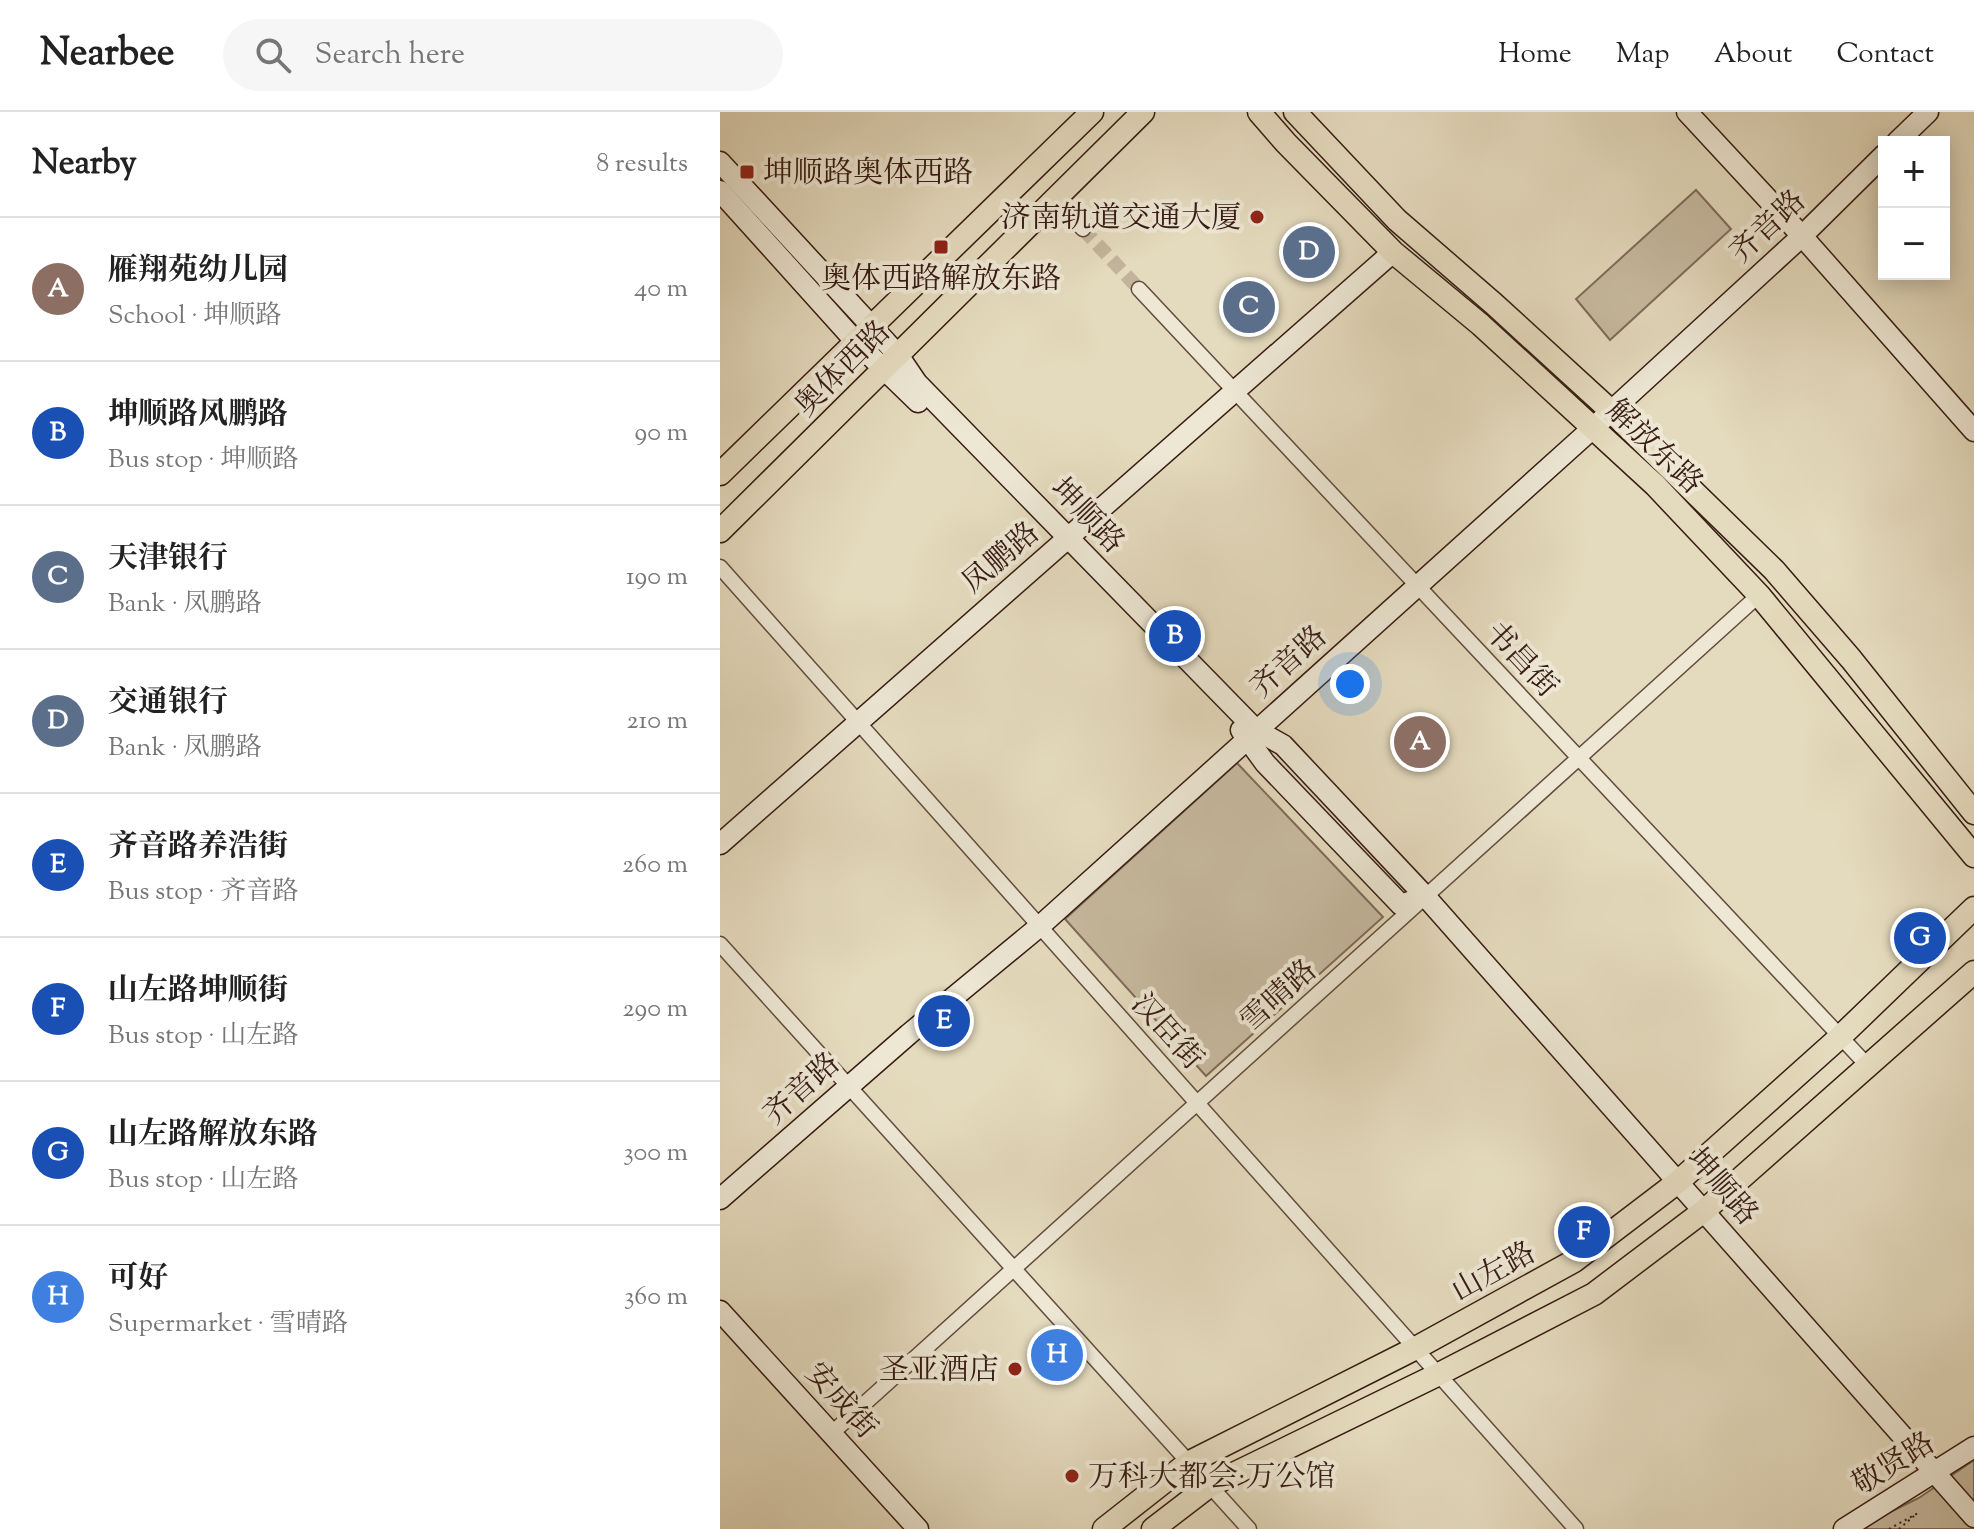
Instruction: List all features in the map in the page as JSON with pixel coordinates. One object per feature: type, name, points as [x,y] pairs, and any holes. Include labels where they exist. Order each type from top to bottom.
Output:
[{"type":"main road","name":"奥体西路","points":[[720,474],[1092,112]]},
{"type":"main road","name":"奥体西路","points":[[720,531],[1143,112]]},
{"type":"main road","name":"解放东路","points":[[1259,112],[1393,252],[1481,325],[1655,485],[1759,595],[1974,856]]},
{"type":"main road","name":"解放东路","points":[[1295,112],[1397,220],[1611,411],[1774,570],[1851,659],[1974,813]]},
{"type":"main road","name":"山左路","points":[[1104,1529],[1188,1463],[1416,1348],[1574,1261],[1679,1181],[1840,1037],[1974,908]]},
{"type":"main road","points":[[1153,1529],[1209,1486],[1439,1374],[1594,1294],[1705,1210],[1974,972]]},
{"type":"street","points":[[1687,112],[1802,236],[1974,431]]},
{"type":"street","points":[[1903,136],[1928,112]]},
{"type":"street","name":"齐音路","points":[[720,1199],[1040,926],[1594,427],[1802,236],[1878,161]]},
{"type":"street","name":"坤顺路","points":[[720,162],[864,334]]},
{"type":"street","name":"坤顺路","points":[[720,191],[864,334],[1252,733],[1283,745],[1425,896],[1974,1517]]},
{"type":"street","points":[[1055,199],[1083,229]]},
{"type":"street","name":"凤鹏路","points":[[720,844],[1393,252]]},
{"type":"street","name":"书昌街","points":[[1139,289],[1867,1065]]},
{"type":"street","name":"汉臣街","points":[[720,567],[1576,1529]]},
{"type":"street","name":"雪晴路","points":[[832,1433],[1759,595]]},
{"type":"street","points":[[720,944],[1249,1529]]},
{"type":"street","name":"安成街","points":[[720,1311],[918,1529]]},
{"type":"street","name":"敬贤路","points":[[1844,1529],[1974,1447]]},
{"type":"path","points":[[1889,1529],[1918,1513],[1899,1529]]},
{"type":"shaded area","points":[[1696,190],[1731,229],[1610,340],[1576,299]]},
{"type":"shaded area","points":[[1237,763],[1383,917],[1206,1076],[1065,919]]},
{"type":"shaded area","points":[[1974,1460],[1974,1529],[1856,1529],[1919,1498]]},
{"type":"tunnel","points":[[1083,229],[1139,289]]},
{"type":"place","name":"坤顺路奥体西路","points":[[747,172]]},
{"type":"place","name":"济南轨道交通大厦","points":[[1257,217]]},
{"type":"place","name":"奥体西路解放东路","points":[[941,247]]},
{"type":"place","name":"交通银行","points":[[1309,252]]},
{"type":"place","name":"天津银行","points":[[1249,307]]},
{"type":"place","name":"坤顺路风鹏路","points":[[1175,636]]},
{"type":"place","name":"雁翔苑幼儿园","points":[[1420,742]]},
{"type":"place","name":"山左路解放东路","points":[[1920,938]]},
{"type":"place","name":"齐音路养浩街","points":[[944,1021]]},
{"type":"place","name":"山左路坤顺街","points":[[1584,1232]]},
{"type":"place","name":"可好","points":[[1057,1355]]},
{"type":"place","name":"圣亚酒店","points":[[1015,1369]]},
{"type":"place","name":"万科大都会·万公馆","points":[[1072,1476]]}]
